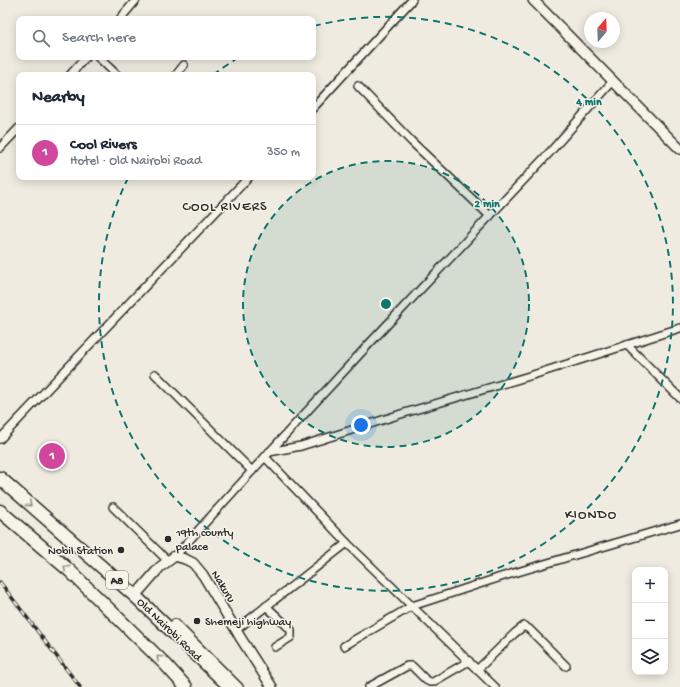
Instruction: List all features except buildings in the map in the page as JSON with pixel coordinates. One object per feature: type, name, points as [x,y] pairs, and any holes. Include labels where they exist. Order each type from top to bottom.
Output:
[{"type":"highway","name":"Old Nairobi Road","points":[[0,478],[136,596],[230,687]]},
{"type":"highway","name":"A8","points":[[0,511],[70,571],[166,665],[186,687]]},
{"type":"main road","points":[[532,0],[680,149]]},
{"type":"main road","points":[[136,596],[160,567],[171,558]]},
{"type":"main road","name":"Nakuru","points":[[171,558],[185,559],[193,563],[204,575],[240,637],[272,687]]},
{"type":"street","points":[[123,16],[136,0]]},
{"type":"street","points":[[316,105],[412,0]]},
{"type":"street","points":[[73,72],[83,60]]},
{"type":"street","points":[[101,60],[114,72]]},
{"type":"street","points":[[178,72],[184,65]]},
{"type":"street","points":[[113,507],[171,558],[388,323],[550,152],[613,82]]},
{"type":"street","points":[[358,86],[411,140],[490,216]]},
{"type":"street","points":[[0,148],[16,131]]},
{"type":"street","points":[[0,439],[246,180]]},
{"type":"street","points":[[267,455],[308,444],[401,414],[536,374],[680,328]]},
{"type":"street","points":[[627,345],[680,398]]},
{"type":"street","points":[[155,374],[252,471]]},
{"type":"street","points":[[267,455],[347,543],[495,687]]},
{"type":"street","points":[[344,646],[412,606],[504,576],[680,524]]},
{"type":"street","points":[[236,630],[347,543]]},
{"type":"street","points":[[266,606],[291,630],[290,637],[275,646]]},
{"type":"street","points":[[175,623],[239,687]]},
{"type":"street","points":[[477,670],[514,633],[524,626],[529,629],[566,666]]},
{"type":"street","points":[[369,687],[410,665],[426,680],[433,682],[469,661]]},
{"type":"railway","points":[[0,582],[80,687]]},
{"type":"place","name":"Cool Rivers","points":[[52,456]]},
{"type":"place","name":"19th county palace","points":[[168,539]]},
{"type":"place","name":"Nobil Station","points":[[121,550]]},
{"type":"place","name":"Shemeji highway","points":[[197,621]]},
{"type":"district","name":"COOL RIVERS","points":[[225,205]]},
{"type":"district","name":"KIONDO","points":[[591,513]]}]
